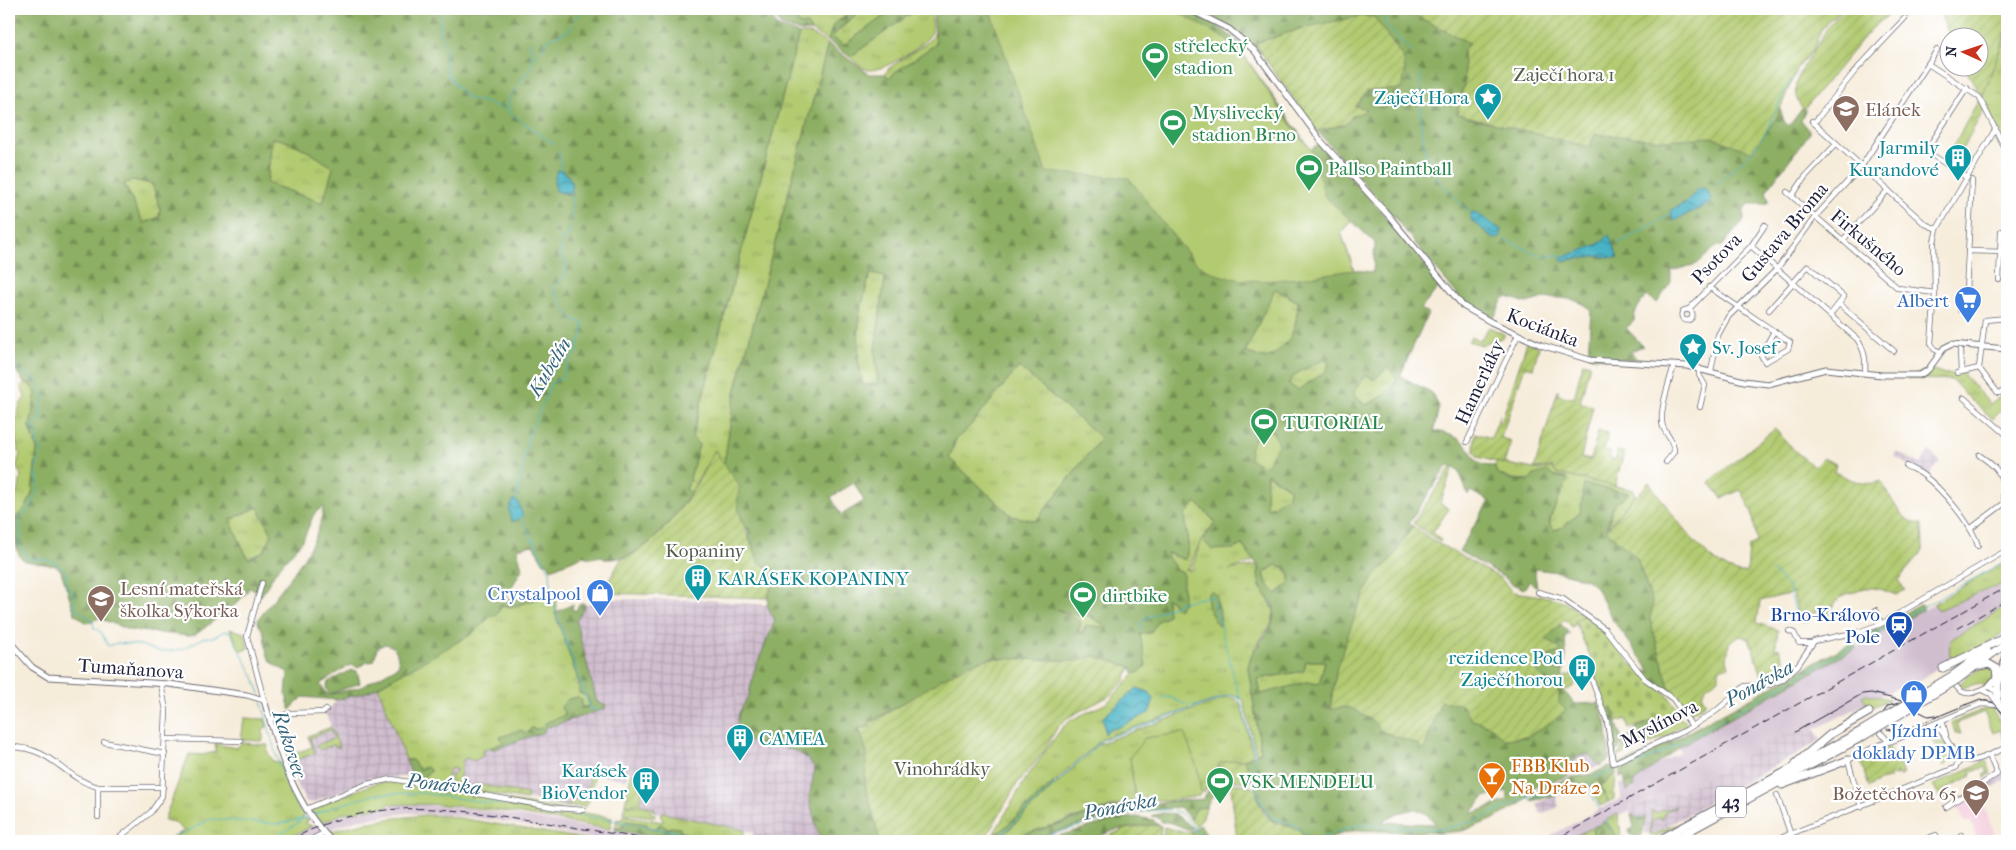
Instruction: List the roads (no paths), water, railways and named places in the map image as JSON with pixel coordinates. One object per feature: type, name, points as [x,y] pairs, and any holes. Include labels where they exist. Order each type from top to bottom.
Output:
[{"type":"highway","name":"43","points":[[1951,676],[1968,672],[2004,641],[2007,634]]},
{"type":"highway","name":"43","points":[[1671,841],[1764,791],[1863,734],[2004,641]]},
{"type":"highway","points":[[1951,676],[2004,641]]},
{"type":"highway","points":[[1998,695],[1998,684],[2007,656]]},
{"type":"highway","points":[[1968,672],[1984,664],[1994,666],[1998,675],[1986,688]]},
{"type":"highway","points":[[1783,773],[1832,733],[1869,712]]},
{"type":"highway","name":"43","points":[[1658,841],[1783,773],[1863,734]]},
{"type":"highway","points":[[1764,791],[1848,760]]},
{"type":"street","name":"Kociánka","points":[[1189,9],[1222,25],[1254,50],[1321,140],[1389,216],[1464,306],[1518,335],[1547,348],[1590,360],[1699,368],[1744,381],[1768,384],[1826,370],[1920,375],[1928,370],[1940,352]]},
{"type":"street","points":[[1905,18],[1855,71],[1813,122],[1925,224],[1937,229]]},
{"type":"street","name":"Gustava Broma","points":[[1711,371],[1721,329],[1738,307],[1777,269],[1815,217],[1861,166],[1937,50]]},
{"type":"street","points":[[1928,64],[1979,97],[2007,152]]},
{"type":"street","points":[[1966,177],[1926,151],[1967,88]]},
{"type":"street","points":[[1996,128],[1937,229],[1934,242],[1935,293],[1931,343],[1934,349],[1940,352],[1952,344],[2007,349]]},
{"type":"street","points":[[1792,196],[1805,177],[1836,144]]},
{"type":"street","points":[[1965,310],[1972,180]]},
{"type":"street","points":[[1843,240],[1888,190]]},
{"type":"street","name":"Firkušného","points":[[1787,192],[1898,288],[1935,293]]},
{"type":"street","name":"Psotova","points":[[1688,310],[1751,246],[1766,225]]},
{"type":"street","points":[[1999,280],[2001,231]]},
{"type":"street","points":[[1751,246],[1858,339],[1864,352],[1865,373]]},
{"type":"street","points":[[1968,251],[2007,252]]},
{"type":"street","points":[[1769,310],[1808,266],[1843,294],[1844,299],[1830,315]]},
{"type":"street","points":[[1709,287],[1789,341],[1790,347],[1770,361],[1763,361],[1762,355],[1774,331]]},
{"type":"street","points":[[1839,304],[1894,351]]},
{"type":"street","points":[[2007,318],[1985,320],[1979,368],[1998,393],[2006,392],[2007,398]]},
{"type":"street","name":"Hamerláky","points":[[1467,442],[1518,335]]},
{"type":"street","points":[[1960,350],[1959,372],[1979,368]]},
{"type":"street","points":[[1666,462],[1674,452],[1672,442],[1662,424],[1665,400],[1674,366]]},
{"type":"street","points":[[1699,368],[1698,375],[1704,385],[1700,407]]},
{"type":"street","points":[[1964,398],[2007,435]]},
{"type":"street","points":[[1970,529],[2007,503],[1997,469],[1979,455]]},
{"type":"street","points":[[1906,466],[1923,475],[1942,494],[1970,529],[1978,546]]},
{"type":"street","points":[[1792,631],[1799,643],[1812,643],[1820,639],[1858,632],[1882,624],[2007,550]]},
{"type":"street","points":[[262,584],[248,636],[264,700],[290,780],[309,814],[332,841],[412,841]]},
{"type":"street","points":[[1538,592],[1563,599],[1605,629],[1645,679],[1673,699],[1692,726]]},
{"type":"street","points":[[1876,610],[1882,624]]},
{"type":"street","name":"Tumaňanova","points":[[9,641],[32,667],[48,676],[161,684],[247,695],[264,700]]},
{"type":"street","name":"Myslínova","points":[[1590,675],[1609,726],[1613,763],[1692,726],[1716,711],[1746,686],[1769,685],[1789,675],[1798,666],[1812,643]]},
{"type":"street","points":[[1951,676],[1962,693],[1967,695],[1986,688]]},
{"type":"street","points":[[115,841],[151,812],[159,803],[163,788],[166,711],[161,684]]},
{"type":"street","points":[[1986,688],[1998,695],[2000,706]]},
{"type":"street","points":[[1986,688],[2007,716]]},
{"type":"street","points":[[1861,807],[1848,760],[1880,746],[1887,740],[1895,740],[1984,704],[2000,706]]},
{"type":"street","points":[[270,719],[292,713],[324,712],[326,710]]},
{"type":"street","points":[[1869,712],[1873,719]]},
{"type":"street","points":[[1942,720],[1946,738]]},
{"type":"street","points":[[1932,724],[1941,730],[1954,753],[1961,759],[1973,761],[2007,747]]},
{"type":"street","points":[[1881,733],[1887,740]]},
{"type":"street","points":[[165,739],[241,741]]},
{"type":"street","points":[[104,742],[165,754]]},
{"type":"street","points":[[9,747],[32,749],[52,759],[89,785],[98,787],[163,788]]},
{"type":"street","points":[[1946,807],[1997,774],[1989,754]]},
{"type":"street","points":[[1773,841],[1955,768],[1961,759]]},
{"type":"street","points":[[309,814],[367,784],[392,779],[566,809],[583,810]]},
{"type":"street","points":[[98,787],[98,817]]},
{"type":"street","points":[[1777,795],[1793,841]]},
{"type":"street","points":[[308,841],[324,833]]},
{"type":"street","points":[[1921,841],[1936,835]]},
{"type":"street","points":[[1961,835],[1963,841]]},
{"type":"water","points":[[557,170],[565,173],[570,179],[572,186],[571,194],[556,191],[554,181]]},
{"type":"water","points":[[1704,188],[1708,191],[1711,200],[1709,204],[1673,221],[1671,210],[1688,201],[1697,189]]},
{"type":"water","points":[[1472,212],[1502,230],[1500,238],[1494,239],[1472,221],[1470,217]]},
{"type":"water","points":[[1609,235],[1618,258],[1598,256],[1562,261],[1561,258],[1597,245]]},
{"type":"water","points":[[514,500],[518,502],[523,516],[512,522],[509,509]]},
{"type":"water","points":[[1137,688],[1149,692],[1154,699],[1149,713],[1117,728],[1109,729],[1105,734],[1103,717]]},
{"type":"waterway","name":"Kubelín","points":[[438,9],[441,20],[439,30],[447,51],[444,66],[454,84],[467,98],[493,106],[500,106],[554,144]]},
{"type":"waterway","points":[[511,112],[508,100],[524,75],[530,72],[533,60],[549,39],[569,30],[581,9]]},
{"type":"waterway","points":[[1381,9],[1387,26],[1411,52]]},
{"type":"waterway","points":[[530,42],[532,58]]},
{"type":"waterway","points":[[1796,75],[1799,72]]},
{"type":"waterway","points":[[1421,74],[1421,118],[1425,151],[1440,181],[1471,213]]},
{"type":"waterway","points":[[1712,187],[1740,163],[1759,143],[1785,90],[1794,77]]},
{"type":"waterway","name":"Kubelín","points":[[559,152],[561,170]]},
{"type":"waterway","name":"Kubelín","points":[[516,501],[528,437],[552,382],[562,378],[571,357],[578,352],[578,342],[582,337],[583,323],[570,317],[562,305],[559,296],[554,293],[553,287],[565,277],[566,262],[560,253],[562,238],[570,234],[572,203],[570,194]]},
{"type":"waterway","points":[[1617,244],[1671,214]]},
{"type":"waterway","points":[[1506,240],[1541,256],[1567,255]]},
{"type":"waterway","name":"Rakovec","points":[[9,330],[13,359],[16,365],[20,370],[35,379],[45,398],[40,406],[41,422],[33,424],[38,440],[36,445],[42,450],[36,468],[39,489],[29,509],[18,521],[21,537],[19,543],[28,559],[53,562],[66,572],[66,585],[73,593],[75,608],[93,621],[94,628],[101,632],[108,646],[117,643],[140,645],[161,652],[183,649],[203,638],[214,637],[224,631],[230,632],[254,677],[260,694]]},
{"type":"waterway","name":"Kubelín","points":[[520,516],[550,571],[552,598],[556,613],[590,710],[596,708],[601,713]]},
{"type":"waterway","name":"Ponávka","points":[[1626,768],[1658,755],[2007,560]]},
{"type":"waterway","points":[[1772,571],[1789,587],[1797,619]]},
{"type":"waterway","points":[[1141,630],[1141,624],[1144,619],[1182,602],[1212,596],[1255,755],[1254,779],[1262,804],[1271,817],[1295,825],[1312,841]]},
{"type":"waterway","points":[[986,841],[1000,836],[1102,740],[1228,696],[1232,695],[1240,699]]},
{"type":"waterway","points":[[1160,698],[1169,697],[1189,706]]},
{"type":"waterway","name":"Rakovec","points":[[262,703],[285,782],[299,809],[307,817]]},
{"type":"waterway","points":[[1193,705],[1199,706]]},
{"type":"waterway","name":"Ponávka","points":[[1316,841],[1330,834],[1359,825],[1443,829],[1476,821],[1520,800],[1587,786],[1596,777],[1611,771]]},
{"type":"waterway","points":[[1587,787],[1600,810]]},
{"type":"waterway","name":"Ponávka","points":[[314,815],[336,806],[377,794],[421,793],[611,820],[725,841]]},
{"type":"waterway","name":"Ponávka","points":[[1031,841],[1106,819],[1128,814],[1165,810],[1182,814],[1203,841]]},
{"type":"waterway","name":"Ponávka","points":[[168,841],[211,819],[279,824],[310,817]]},
{"type":"waterway","points":[[269,841],[302,820]]},
{"type":"waterway","points":[[1605,820],[1610,829]]},
{"type":"tram line","points":[[1795,732],[1862,694],[1871,693],[1902,701]]},
{"type":"tram line","points":[[1887,729],[1900,732],[1980,699],[1994,703],[2007,718]]},
{"type":"tram line","points":[[1883,713],[1888,706],[1899,703]]},
{"type":"tram line","points":[[1918,711],[1928,716],[1936,715]]},
{"type":"railway","points":[[1553,841],[2007,587]]},
{"type":"railway","points":[[1957,629],[2007,600]]},
{"type":"railway","points":[[289,841],[318,827],[347,817],[376,811],[406,809],[466,811],[659,841]]},
{"type":"place","name":"střelecký stadion","points":[[1155,80]]},
{"type":"place","name":"Zaječí Hora","points":[[1488,121]]},
{"type":"place","name":"Elánek","points":[[1846,133]]},
{"type":"place","name":"Myslivecký stadion Brno","points":[[1173,147]]},
{"type":"place","name":"Jarmily Kurandové","points":[[1958,182]]},
{"type":"place","name":"Pallso Paintball","points":[[1309,192]]},
{"type":"place","name":"Albert","points":[[1968,324]]},
{"type":"place","name":"Sv. Josef","points":[[1693,371]]},
{"type":"place","name":"TUTORIAL","points":[[1264,446]]},
{"type":"place","name":"KARÁSEK KOPANINY","points":[[698,602]]},
{"type":"place","name":"Crystalpool","points":[[600,617]]},
{"type":"place","name":"dirtbike","points":[[1083,619]]},
{"type":"place","name":"Lesní mateřská školka Sýkorka","points":[[101,623]]},
{"type":"place","name":"Brno-Královo Pole","points":[[1899,649]]},
{"type":"place","name":"rezidence Pod Zaječí horou","points":[[1582,692]]},
{"type":"place","name":"Jízdní doklady DPMB","points":[[1914,718]]},
{"type":"place","name":"CAMEA","points":[[740,762]]},
{"type":"place","name":"FBB Klub Na Dráze 2","points":[[1492,800]]},
{"type":"place","name":"Karásek BioVendor","points":[[646,805]]},
{"type":"place","name":"VSK MENDELU","points":[[1220,805]]},
{"type":"place","name":"Božetěchova 65","points":[[1976,817]]},
{"type":"park label","name":"Zaječí hora 1","points":[[1564,74]]},
{"type":"park label","name":"Kopaniny","points":[[705,550]]},
{"type":"park label","name":"Vinohrádky","points":[[942,768]]}]
